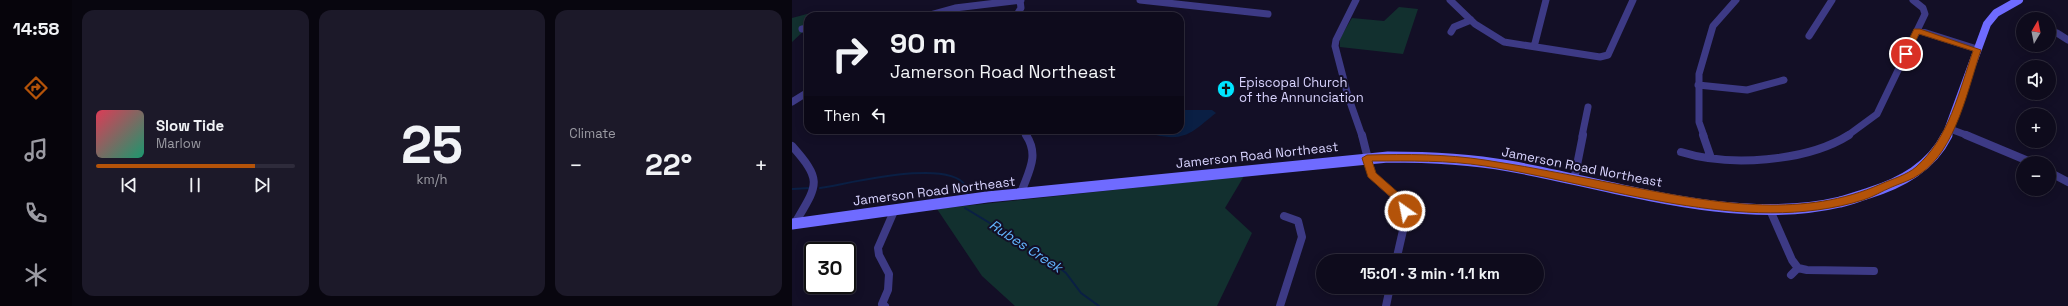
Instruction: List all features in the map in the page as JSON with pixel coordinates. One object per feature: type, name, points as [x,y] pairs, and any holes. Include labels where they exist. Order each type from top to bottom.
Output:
[{"type":"street","points":[[962,7],[966,0]]},
{"type":"street","points":[[942,12],[962,7],[1020,0],[1021,8],[1018,12]]},
{"type":"street","points":[[1140,0],[1268,14]]},
{"type":"street","points":[[1356,0],[1336,40],[1335,46],[1348,96],[1364,143],[1372,174],[1397,198],[1405,211],[1404,226],[1398,254]]},
{"type":"street","points":[[1450,0],[1455,7],[1499,40],[1534,47],[1606,57],[1633,0]]},
{"type":"street","points":[[1534,47],[1546,0]]},
{"type":"street","points":[[1711,158],[1699,122],[1698,85],[1700,67],[1711,30],[1736,0]]},
{"type":"street","points":[[1809,36],[1832,0]]},
{"type":"street","points":[[1681,152],[1699,157],[1711,158],[1768,159],[1805,155],[1847,136],[1868,123],[1877,114],[1925,12],[1921,5],[1915,0]]},
{"type":"street","name":"Jamerson Road Northeast","points":[[794,223],[1021,193],[1367,158],[1413,156],[1451,159],[1509,167],[1694,203],[1770,210],[1806,208],[1835,203],[1861,197],[1900,181],[1917,171],[1936,153],[1950,129],[1987,24],[1996,13],[2014,1]]},
{"type":"street","points":[[1451,32],[1454,27],[1471,20]]},
{"type":"street","points":[[1917,30],[1977,50]]},
{"type":"street","points":[[2057,33],[2068,40]]},
{"type":"street","points":[[1698,85],[1747,90],[1784,80]]},
{"type":"street","points":[[792,92],[804,93]]},
{"type":"street","points":[[792,102],[804,94]]},
{"type":"street","points":[[1574,180],[1588,107]]},
{"type":"street","points":[[1950,129],[2018,156]]},
{"type":"street","points":[[1021,193],[1034,155],[1033,145],[1026,134]]},
{"type":"street","points":[[792,146],[809,165],[815,181],[810,196],[794,223]]},
{"type":"street","points":[[2056,176],[2068,182]]},
{"type":"street","points":[[885,306],[882,304],[890,291],[888,273],[885,263],[878,254],[878,248],[880,239],[895,210]]},
{"type":"street","points":[[1770,210],[1792,260],[1798,268],[1807,270],[1874,270]]},
{"type":"street","points":[[1280,306],[1302,237],[1298,221],[1284,216]]},
{"type":"street","points":[[1791,275],[1798,268]]},
{"type":"street","points":[[1386,306],[1389,294]]},
{"type":"green space","points":[[1399,7],[1418,9],[1403,54],[1340,47],[1340,38],[1352,18],[1384,21]]},
{"type":"green space","points":[[804,15],[804,31],[792,42],[792,18]]},
{"type":"green space","points":[[1244,176],[1225,208],[1252,233],[1217,306],[1015,306],[982,276],[937,209]]},
{"type":"water","points":[[1184,110],[1212,110],[1216,113],[1195,130],[1182,136],[1166,137],[1156,135],[1184,134]]},
{"type":"waterway","name":"Rubes Creek","points":[[820,188],[873,178],[919,173],[939,174],[955,177],[965,185],[967,194]]},
{"type":"waterway","name":"Rubes Creek","points":[[792,189],[810,188]]},
{"type":"waterway","name":"Rubes Creek","points":[[965,208],[1044,256],[1066,273],[1081,293],[1099,306]]},
{"type":"place","name":"Episcopal Church of the Annunciation","points":[[1226,89]]},
{"type":"route","points":[[1405,211],[1402,204],[1394,194],[1383,187],[1375,179],[1369,169],[1367,158],[1413,156],[1485,163],[1694,203],[1744,208],[1770,210],[1806,208],[1861,197],[1900,181],[1917,171],[1936,153],[1950,129],[1977,50],[1917,30],[1906,54]]}]
